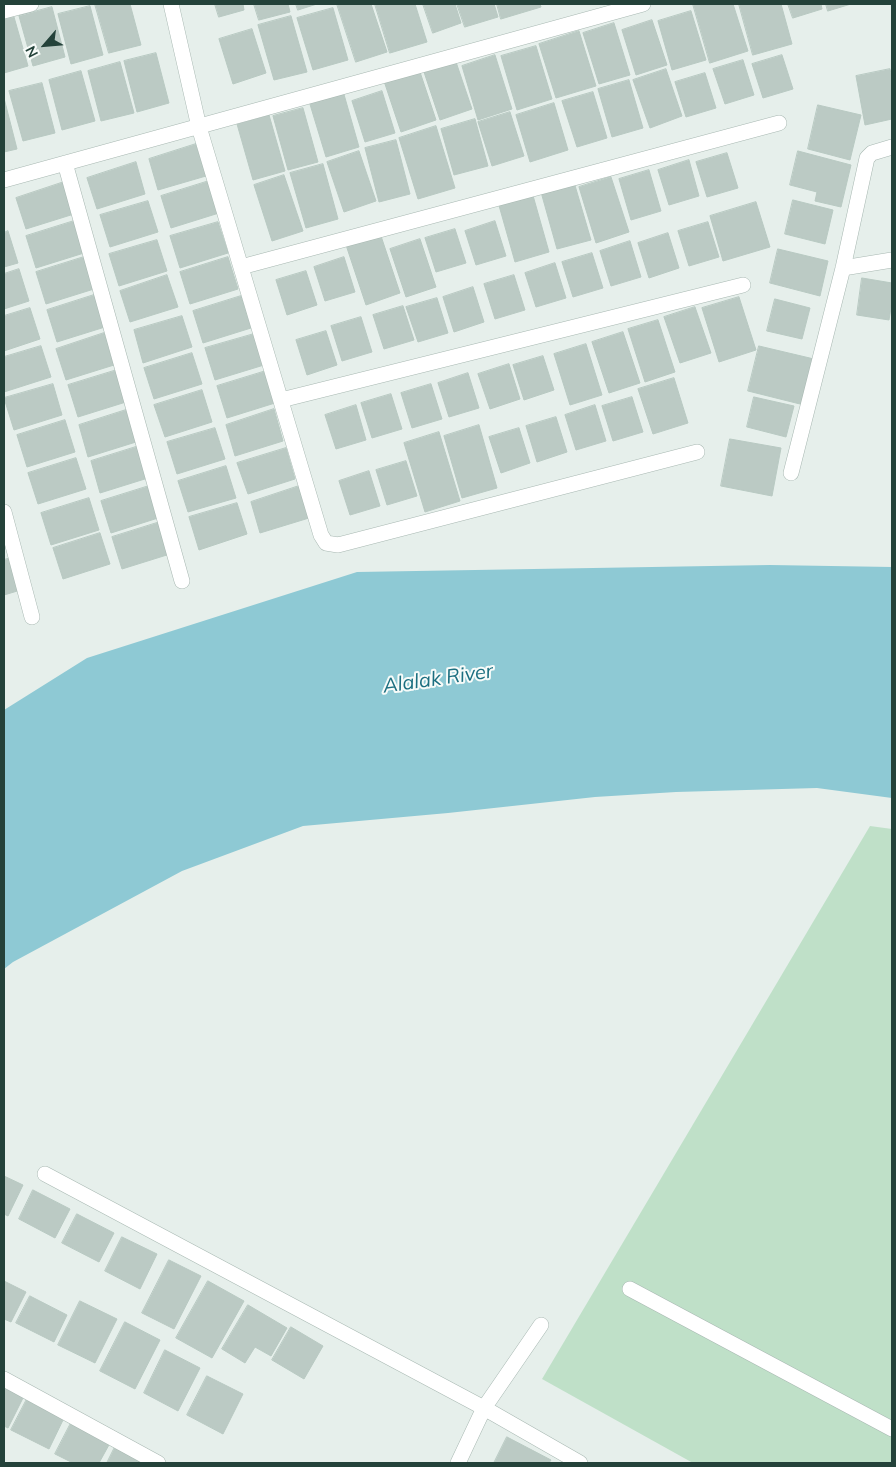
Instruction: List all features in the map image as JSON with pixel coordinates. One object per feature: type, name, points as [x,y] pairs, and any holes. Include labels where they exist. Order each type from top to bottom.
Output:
[{"type":"street","points":[[4,11],[31,4]]},
{"type":"street","points":[[171,4],[199,127],[321,536],[326,542],[331,545],[338,545],[698,452]]},
{"type":"street","points":[[4,180],[643,4]]},
{"type":"street","points":[[242,268],[779,123]]},
{"type":"street","points":[[792,474],[843,268],[866,158],[872,153],[892,146]]},
{"type":"street","points":[[65,163],[182,581]]},
{"type":"street","points":[[843,268],[892,260]]},
{"type":"street","points":[[281,400],[743,285]]},
{"type":"street","points":[[4,512],[32,617]]},
{"type":"street","points":[[45,1174],[484,1408],[580,1463]]},
{"type":"street","points":[[630,1289],[892,1429]]},
{"type":"street","points":[[458,1463],[484,1408],[541,1326]]},
{"type":"street","points":[[4,1379],[158,1463]]},
{"type":"green space","points":[[870,826],[892,829],[892,1463],[693,1463],[542,1379]]},
{"type":"water","name":"Alalak River","points":[[770,565],[892,567],[892,798],[817,788],[676,792],[595,797],[303,826],[182,871],[13,962],[4,969],[4,710],[87,658],[357,572]]},
{"type":"building","points":[[95,4],[130,4],[141,45],[109,53]]},
{"type":"building","points":[[215,4],[243,4],[244,10],[219,17]]},
{"type":"building","points":[[254,4],[288,4],[290,12],[259,20]]},
{"type":"building","points":[[296,4],[317,4],[298,10]]},
{"type":"building","points":[[337,4],[371,4],[387,52],[356,62]]},
{"type":"building","points":[[375,4],[415,4],[427,42],[390,53]]},
{"type":"building","points":[[423,4],[455,4],[461,23],[433,33]]},
{"type":"building","points":[[457,4],[494,4],[498,17],[465,27]]},
{"type":"building","points":[[497,4],[540,4],[541,7],[501,19]]},
{"type":"building","points":[[693,4],[733,4],[748,51],[710,63]]},
{"type":"building","points":[[739,4],[781,4],[792,44],[753,55]]},
{"type":"building","points":[[788,4],[821,4],[822,9],[793,18]]},
{"type":"building","points":[[826,4],[851,4],[828,11]]},
{"type":"building","points":[[90,6],[103,55],[71,64],[58,14]]},
{"type":"building","points":[[52,7],[65,57],[33,66],[19,16]]},
{"type":"building","points":[[333,8],[348,60],[313,70],[297,18]]},
{"type":"building","points":[[691,11],[706,60],[672,70],[658,21]]},
{"type":"building","points":[[291,16],[307,72],[274,80],[258,25]]},
{"type":"building","points":[[14,17],[28,66],[4,73],[4,19]]},
{"type":"building","points":[[652,20],[667,65],[636,75],[622,30]]},
{"type":"building","points":[[614,23],[630,75],[599,84],[583,33]]},
{"type":"building","points":[[252,29],[266,73],[233,84],[219,39]]},
{"type":"building","points":[[579,31],[596,86],[556,98],[539,44]]},
{"type":"building","points":[[536,46],[552,99],[517,110],[501,56]]},
{"type":"building","points":[[156,53],[169,103],[137,112],[124,61]]},
{"type":"building","points":[[495,55],[512,109],[478,120],[462,66]]},
{"type":"building","points":[[782,55],[793,89],[763,98],[752,64]]},
{"type":"building","points":[[455,59],[472,109],[440,120],[423,69]]},
{"type":"building","points":[[743,60],[754,95],[725,104],[713,69]]},
{"type":"building","points":[[120,62],[134,113],[101,121],[88,71]]},
{"type":"building","points":[[419,69],[436,120],[401,132],[384,81]]},
{"type":"building","points":[[666,69],[682,116],[650,128],[633,80]]},
{"type":"building","points":[[890,69],[892,79],[892,119],[865,125],[856,76]]},
{"type":"building","points":[[81,71],[95,121],[62,130],[49,80]]},
{"type":"building","points":[[705,73],[716,108],[686,117],[675,82]]},
{"type":"building","points":[[629,80],[643,128],[612,137],[598,89]]},
{"type":"building","points":[[42,83],[55,133],[23,141],[9,91]]},
{"type":"building","points":[[343,91],[359,147],[326,157],[309,101]]},
{"type":"building","points":[[382,91],[395,133],[365,142],[352,101]]},
{"type":"building","points":[[593,92],[607,138],[577,147],[562,101]]},
{"type":"building","points":[[4,98],[17,149],[4,152]]},
{"type":"building","points":[[554,103],[568,150],[530,162],[516,115]]},
{"type":"building","points":[[818,105],[861,115],[850,160],[808,149]]},
{"type":"building","points":[[303,108],[318,162],[288,170],[273,116]]},
{"type":"building","points":[[510,112],[524,156],[492,166],[478,122]]},
{"type":"building","points":[[269,115],[285,171],[253,180],[237,124]]},
{"type":"building","points":[[475,119],[488,166],[454,175],[441,129]]},
{"type":"building","points":[[436,126],[455,188],[418,199],[399,138]]},
{"type":"building","points":[[396,140],[410,194],[379,202],[365,148]]},
{"type":"building","points":[[196,144],[206,176],[158,190],[149,159]]},
{"type":"building","points":[[359,151],[376,201],[344,212],[327,162]]},
{"type":"building","points":[[798,151],[851,165],[841,207],[815,201],[817,192],[790,185]]},
{"type":"building","points":[[727,153],[738,188],[707,197],[696,162]]},
{"type":"building","points":[[689,160],[699,196],[669,205],[658,170]]},
{"type":"building","points":[[136,162],[145,194],[97,209],[87,178]]},
{"type":"building","points":[[323,164],[338,219],[306,228],[290,173]]},
{"type":"building","points":[[649,170],[661,211],[631,220],[619,179]]},
{"type":"building","points":[[284,175],[303,231],[272,241],[254,185]]},
{"type":"building","points":[[611,177],[629,232],[596,243],[579,187]]},
{"type":"building","points":[[209,181],[219,213],[171,228],[161,196]]},
{"type":"building","points":[[64,182],[74,214],[26,229],[16,198]]},
{"type":"building","points":[[574,182],[591,240],[557,249],[541,192]]},
{"type":"building","points":[[532,192],[549,252],[515,262],[498,202]]},
{"type":"building","points":[[793,200],[833,210],[825,244],[785,234]]},
{"type":"building","points":[[148,201],[158,232],[110,247],[100,215]]},
{"type":"building","points":[[756,202],[770,247],[723,261],[710,216]]},
{"type":"building","points":[[74,221],[84,253],[36,268],[26,236]]},
{"type":"building","points":[[495,221],[506,256],[476,265],[465,231]]},
{"type":"building","points":[[218,222],[228,253],[180,268],[170,236]]},
{"type":"building","points":[[708,222],[719,257],[689,266],[678,231]]},
{"type":"building","points":[[455,229],[466,263],[436,272],[425,238]]},
{"type":"building","points":[[8,231],[18,263],[4,267],[4,233]]},
{"type":"building","points":[[380,233],[400,293],[366,305],[346,245]]},
{"type":"building","points":[[668,233],[679,268],[649,278],[638,243]]},
{"type":"building","points":[[420,239],[436,287],[406,297],[390,249]]},
{"type":"building","points":[[157,240],[167,271],[119,286],[109,254]]},
{"type":"building","points":[[630,241],[641,277],[611,286],[600,251]]},
{"type":"building","points":[[778,249],[828,261],[820,296],[770,283]]},
{"type":"building","points":[[592,253],[603,288],[573,297],[562,262]]},
{"type":"building","points":[[84,257],[94,289],[46,304],[36,272]]},
{"type":"building","points":[[228,257],[238,289],[190,304],[180,272]]},
{"type":"building","points":[[344,257],[355,292],[325,301],[314,267]]},
{"type":"building","points":[[555,263],[566,298],[536,307],[525,273]]},
{"type":"building","points":[[19,269],[29,301],[4,309],[4,274]]},
{"type":"building","points":[[306,271],[317,305],[287,315],[276,280]]},
{"type":"building","points":[[167,275],[178,307],[130,322],[120,291]]},
{"type":"building","points":[[514,275],[525,310],[495,319],[484,284]]},
{"type":"building","points":[[862,278],[892,283],[892,302],[889,320],[857,315]]},
{"type":"building","points":[[473,287],[484,322],[454,332],[443,297]]},
{"type":"building","points":[[94,295],[105,327],[57,342],[47,310]]},
{"type":"building","points":[[241,296],[251,328],[203,343],[193,311]]},
{"type":"building","points":[[739,297],[756,350],[719,362],[702,308]]},
{"type":"building","points":[[437,298],[448,333],[418,342],[406,307]]},
{"type":"building","points":[[775,299],[810,308],[802,339],[767,331]]},
{"type":"building","points":[[403,306],[414,340],[384,349],[373,315]]},
{"type":"building","points":[[695,307],[711,353],[680,363],[664,317]]},
{"type":"building","points":[[30,308],[40,339],[4,351],[4,316]]},
{"type":"building","points":[[182,316],[192,347],[143,363],[134,330]]},
{"type":"building","points":[[361,317],[372,352],[342,361],[331,326]]},
{"type":"building","points":[[658,320],[675,372],[645,382],[628,329]]},
{"type":"building","points":[[326,331],[337,365],[307,375],[296,340]]},
{"type":"building","points":[[623,332],[640,383],[609,393],[592,342]]},
{"type":"building","points":[[104,333],[114,365],[66,380],[56,349]]},
{"type":"building","points":[[254,334],[264,365],[215,380],[205,348]]},
{"type":"building","points":[[586,344],[602,395],[570,405],[554,354]]},
{"type":"building","points":[[41,346],[51,377],[4,392],[4,357]]},
{"type":"building","points":[[759,346],[814,359],[804,405],[748,391]]},
{"type":"building","points":[[192,353],[202,384],[154,399],[144,368]]},
{"type":"building","points":[[543,356],[554,390],[524,400],[513,365]]},
{"type":"building","points":[[509,364],[520,399],[490,409],[478,374]]},
{"type":"building","points":[[117,370],[126,402],[78,417],[68,385]]},
{"type":"building","points":[[266,371],[275,403],[227,418],[217,386]]},
{"type":"building","points":[[468,373],[479,408],[449,417],[438,383]]},
{"type":"building","points":[[674,378],[688,423],[653,434],[638,389]]},
{"type":"building","points":[[53,384],[62,415],[14,430],[4,398]]},
{"type":"building","points":[[431,384],[442,419],[412,428],[401,393]]},
{"type":"building","points":[[202,390],[212,422],[165,437],[154,405]]},
{"type":"building","points":[[391,394],[402,429],[372,438],[361,403]]},
{"type":"building","points":[[632,397],[643,432],[613,441],[602,406]]},
{"type":"building","points":[[754,397],[794,406],[786,437],[747,427]]},
{"type":"building","points":[[356,405],[366,440],[336,449],[325,415]]},
{"type":"building","points":[[595,405],[606,441],[576,450],[565,415]]},
{"type":"building","points":[[274,409],[283,441],[235,456],[226,425]]},
{"type":"building","points":[[126,410],[136,442],[88,457],[79,425]]},
{"type":"building","points":[[556,417],[567,452],[537,462],[526,426]]},
{"type":"building","points":[[65,420],[75,452],[27,467],[17,435]]},
{"type":"building","points":[[479,425],[497,488],[462,498],[444,436]]},
{"type":"building","points":[[215,428],[225,459],[177,474],[167,442]]},
{"type":"building","points":[[519,428],[530,463],[501,473],[489,437]]},
{"type":"building","points":[[439,432],[460,501],[425,512],[404,443]]},
{"type":"building","points":[[730,439],[781,448],[772,496],[721,486]]},
{"type":"building","points":[[139,446],[148,478],[100,493],[91,461]]},
{"type":"building","points":[[286,448],[295,479],[248,494],[237,463]]},
{"type":"building","points":[[76,458],[86,489],[38,504],[28,473]]},
{"type":"building","points":[[406,461],[417,496],[387,505],[376,470]]},
{"type":"building","points":[[226,466],[236,498],[188,512],[178,481]]},
{"type":"building","points":[[369,471],[380,506],[350,515],[339,481]]},
{"type":"building","points":[[149,486],[158,518],[111,533],[101,501]]},
{"type":"building","points":[[299,486],[309,518],[260,533],[251,502]]},
{"type":"building","points":[[89,498],[99,530],[51,545],[41,513]]},
{"type":"building","points":[[237,503],[247,534],[199,550],[189,517]]},
{"type":"building","points":[[160,522],[170,554],[122,569],[112,537]]},
{"type":"building","points":[[100,533],[110,564],[63,579],[53,548]]},
{"type":"building","points":[[14,557],[24,589],[4,595],[4,560]]},
{"type":"building","points":[[4,1176],[23,1185],[8,1216],[4,1214]]},
{"type":"building","points":[[33,1190],[70,1209],[55,1238],[19,1219]]},
{"type":"building","points":[[77,1214],[114,1233],[99,1262],[62,1243]]},
{"type":"building","points":[[122,1237],[157,1254],[140,1289],[105,1271]]},
{"type":"building","points":[[169,1260],[201,1276],[174,1329],[142,1313]]},
{"type":"building","points":[[4,1281],[26,1292],[11,1322],[4,1319]]},
{"type":"building","points":[[208,1281],[244,1301],[212,1358],[176,1338]]},
{"type":"building","points":[[30,1296],[67,1315],[54,1342],[16,1323]]},
{"type":"building","points":[[80,1301],[117,1319],[95,1363],[58,1345]]},
{"type":"building","points":[[248,1305],[287,1328],[271,1356],[255,1347],[245,1363],[222,1349]]},
{"type":"building","points":[[125,1322],[160,1340],[135,1389],[100,1371]]},
{"type":"building","points":[[291,1327],[323,1346],[304,1379],[272,1360]]},
{"type":"building","points":[[165,1350],[200,1368],[178,1411],[144,1393]]},
{"type":"building","points":[[207,1376],[243,1394],[223,1434],[187,1415]]},
{"type":"building","points":[[4,1386],[24,1396],[8,1428],[4,1426]]},
{"type":"building","points":[[27,1399],[64,1418],[49,1449],[11,1430]]},
{"type":"building","points":[[71,1423],[110,1443],[99,1463],[73,1463],[55,1454]]},
{"type":"building","points":[[507,1437],[551,1460],[549,1463],[494,1463]]},
{"type":"building","points":[[115,1447],[147,1463],[107,1463]]}]
